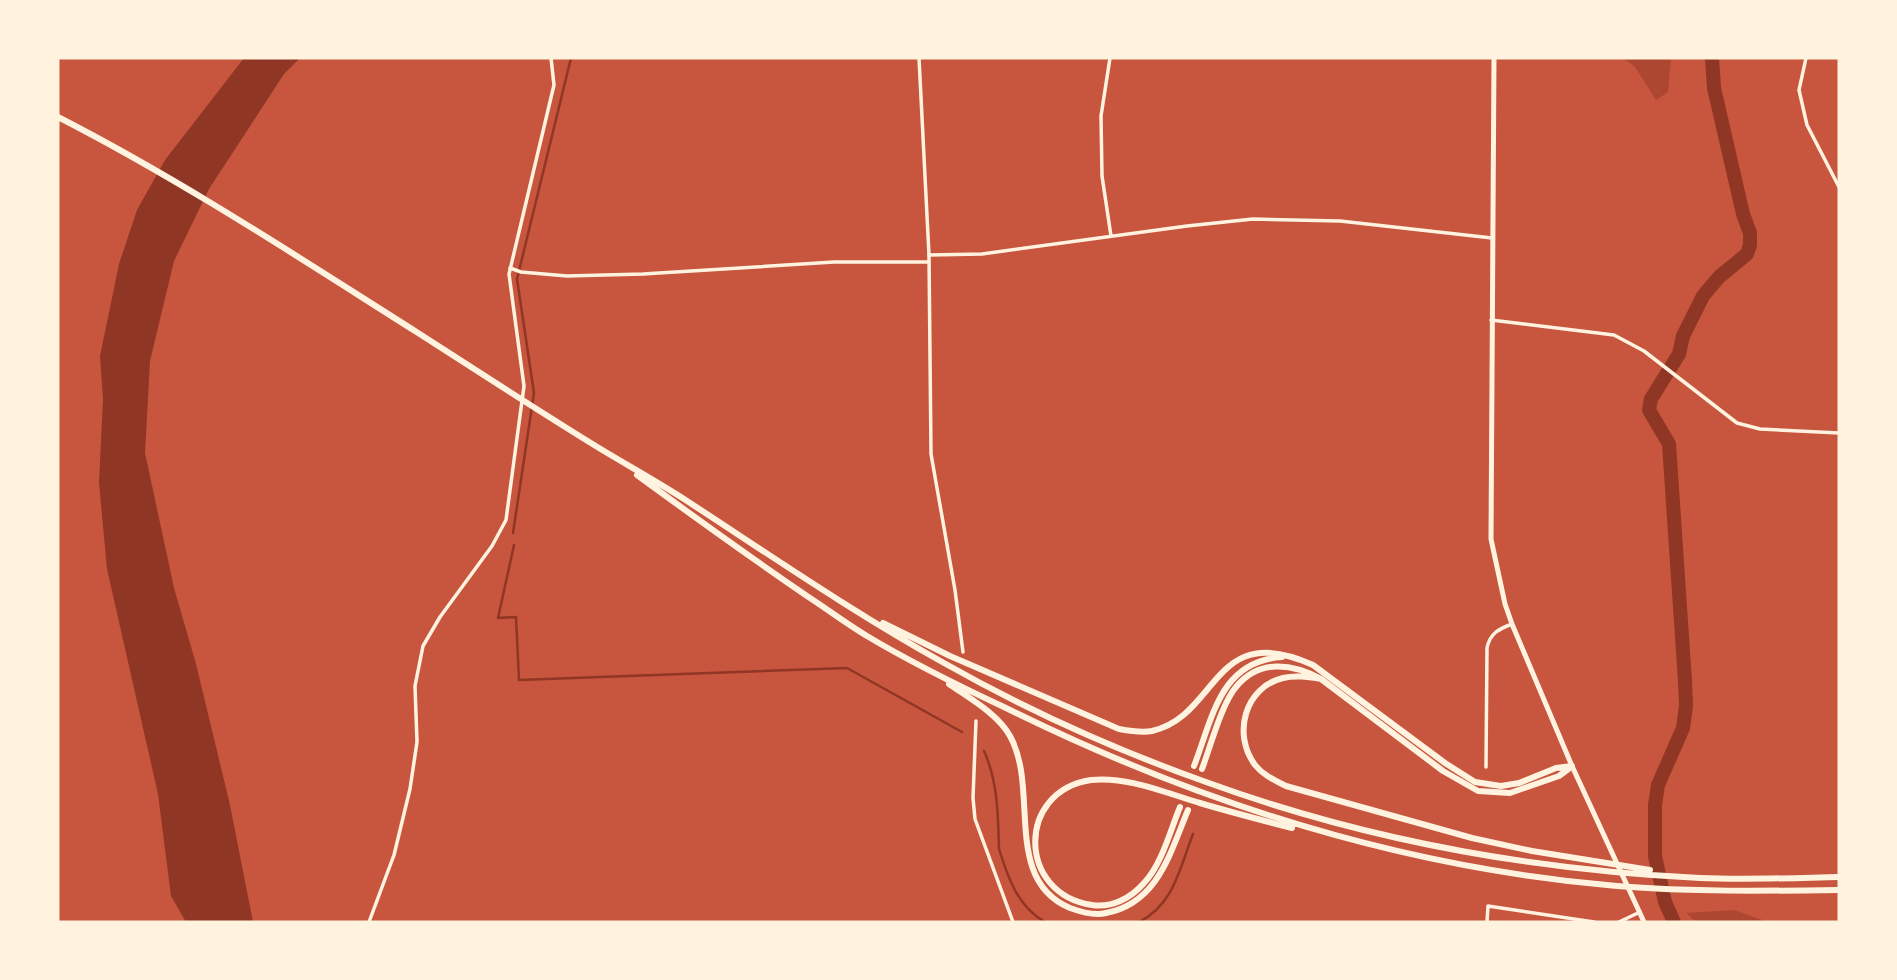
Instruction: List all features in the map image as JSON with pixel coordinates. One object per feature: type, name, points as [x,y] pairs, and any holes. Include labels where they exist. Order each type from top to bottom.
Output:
[{"type":"highway","points":[[58,117],[272,240],[601,449],[680,496],[835,598],[945,664],[1084,732],[1206,782],[1300,813],[1428,845],[1503,859],[1701,878],[1839,877]]},
{"type":"highway","points":[[601,449],[764,567],[865,635],[938,675],[1078,744],[1161,778],[1243,808],[1359,842]]},
{"type":"highway","points":[[835,598],[962,662],[1119,729],[1149,732],[1170,725],[1191,707],[1216,677],[1243,658],[1272,652],[1294,656],[1330,676],[1445,763],[1475,782],[1501,786],[1519,783],[1556,768],[1572,766]]},
{"type":"highway","points":[[1194,766],[1220,697],[1232,678],[1251,664],[1268,658],[1294,656]]},
{"type":"highway","points":[[1202,769],[1235,688],[1264,667],[1287,665],[1304,669],[1321,678],[1443,771],[1478,791],[1510,793],[1559,776],[1572,766]]},
{"type":"highway","points":[[938,675],[994,717],[1009,733],[1023,768],[1028,859],[1046,893],[1061,904],[1078,911],[1101,914],[1118,911],[1134,903],[1146,893],[1159,875],[1188,810]]},
{"type":"highway","points":[[1321,678],[1282,678],[1268,684],[1250,702],[1244,725],[1244,738],[1255,765],[1266,776],[1286,786],[1472,838],[1606,867]]},
{"type":"highway","points":[[1180,807],[1165,846],[1145,882],[1120,902],[1100,906],[1080,903],[1063,896],[1050,884],[1041,870],[1036,857],[1035,834],[1040,816],[1049,802],[1061,792],[1091,780],[1128,782],[1237,814],[1503,871],[1614,885],[1748,892],[1839,890]]},
{"type":"main road","points":[[1494,58],[1490,320],[1491,539],[1512,624],[1572,766],[1644,922]]},
{"type":"street","points":[[369,922],[394,855],[405,815],[417,742],[415,686],[423,646],[440,617],[492,547],[506,520],[524,386],[510,297],[510,268],[554,85],[551,58]]},
{"type":"street","points":[[919,58],[929,255],[931,454],[963,652]]},
{"type":"street","points":[[1110,58],[1101,116],[1102,176],[1111,236]]},
{"type":"street","points":[[1806,58],[1800,90],[1807,125],[1839,187]]},
{"type":"street","points":[[929,255],[982,254],[1254,219],[1340,221],[1492,238]]},
{"type":"street","points":[[510,268],[567,275],[643,274],[834,262],[928,262]]},
{"type":"street","points":[[1490,320],[1608,334],[1629,342],[1651,356],[1737,423],[1752,428],[1839,433]]},
{"type":"street","points":[[1486,767],[1487,648],[1490,636],[1496,630],[1512,624]]},
{"type":"street","points":[[976,721],[973,798],[975,819],[1013,922]]},
{"type":"street","points":[[1487,922],[1488,906],[1594,922]]},
{"type":"street","points":[[1619,922],[1640,912]]},
{"type":"shaded area","points":[[244,58],[300,58],[284,74],[209,189],[174,261],[150,361],[145,453],[174,588],[196,664],[230,805],[253,922],[186,922],[171,896],[158,794],[107,569],[99,483],[103,399],[100,356],[119,264],[137,210],[165,160]]},
{"type":"shaded area","points":[[1623,58],[1671,58],[1668,92],[1656,100],[1635,67]]},
{"type":"shaded area","points":[[1734,910],[1768,922],[1696,922],[1686,913]]},
{"type":"waterway","points":[[513,533],[534,393],[517,279],[571,58]]},
{"type":"waterway","points":[[1674,922],[1665,902],[1655,856],[1655,805],[1658,785],[1683,728],[1685,681],[1669,444],[1649,410],[1651,399],[1679,354],[1683,336],[1703,296],[1719,277],[1747,254],[1750,245],[1750,233],[1743,214],[1714,88],[1712,58]]},
{"type":"waterway","points":[[514,545],[498,618],[516,617],[519,680],[847,668],[962,732]]},
{"type":"waterway","points":[[984,751],[995,787],[999,849],[1006,871],[1021,900],[1045,922]]},
{"type":"waterway","points":[[1139,922],[1151,915],[1168,895],[1193,834]]}]
